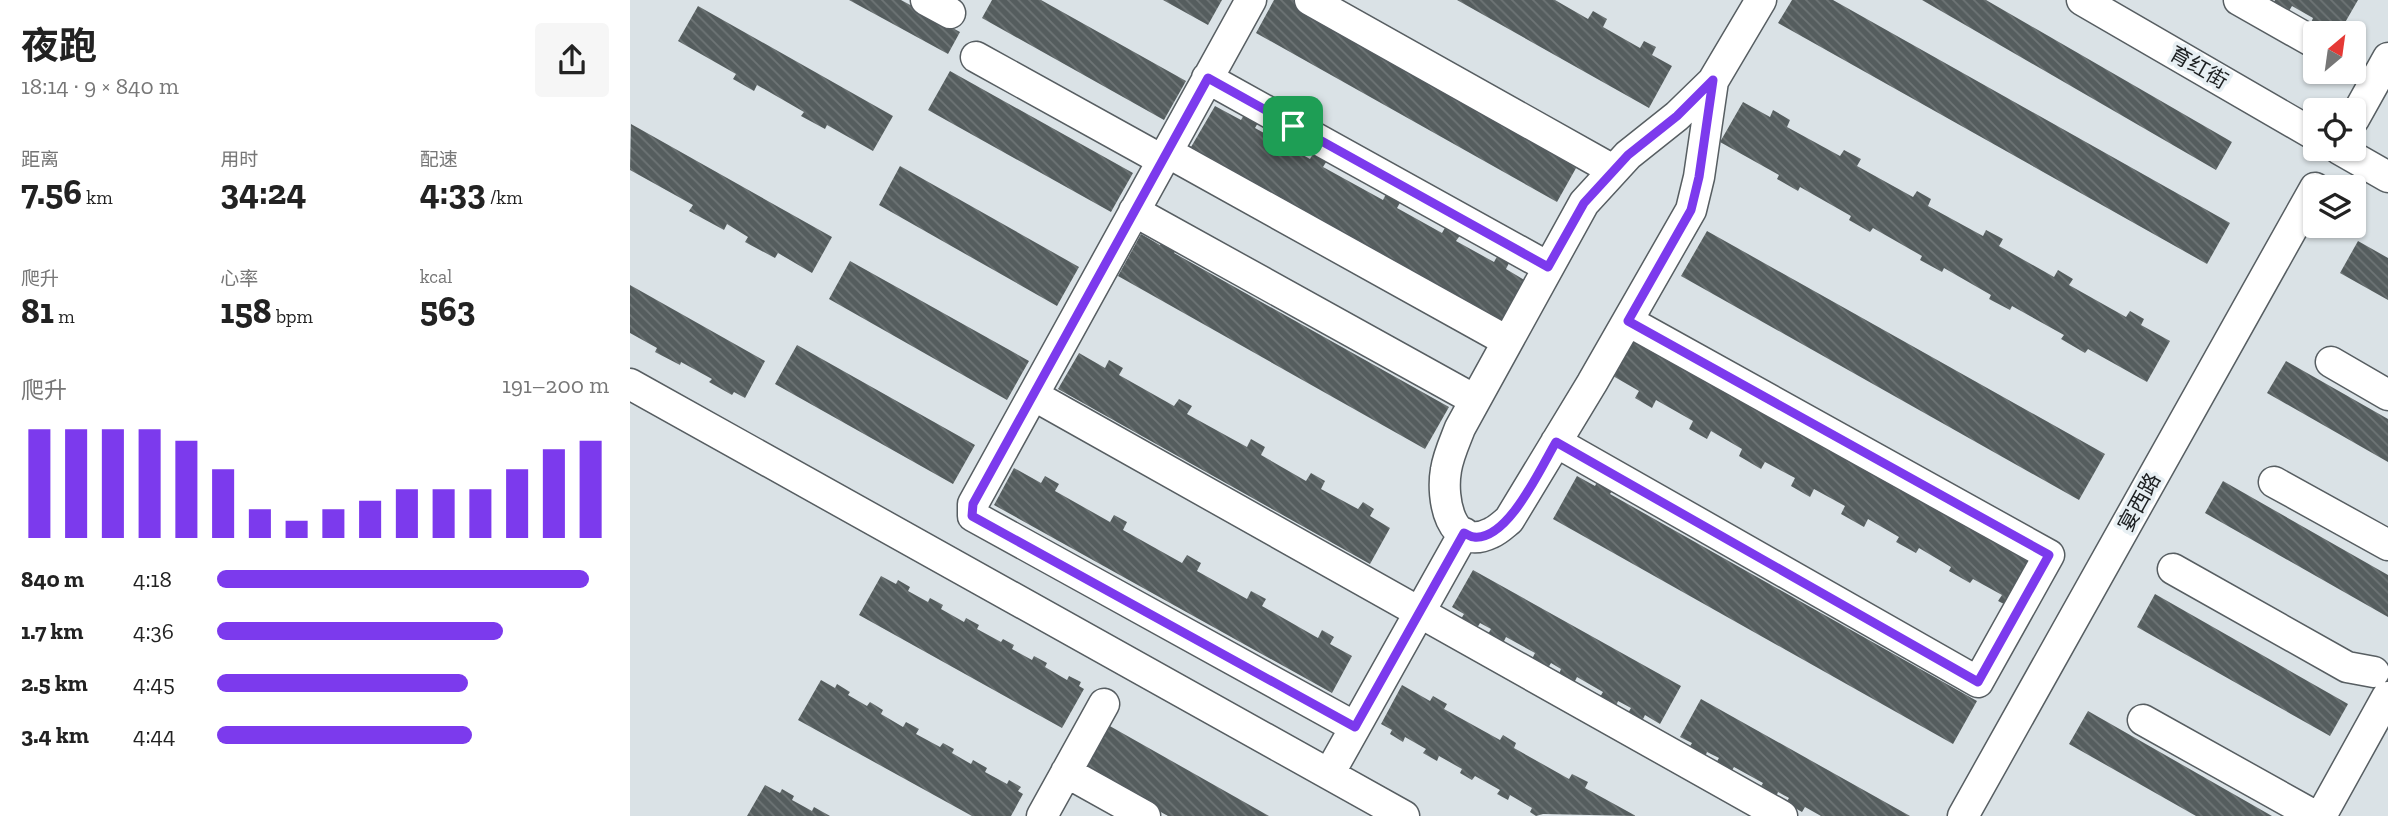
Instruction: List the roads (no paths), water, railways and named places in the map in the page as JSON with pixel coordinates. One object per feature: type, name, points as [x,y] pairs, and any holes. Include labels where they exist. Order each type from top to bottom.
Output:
[{"type":"street","points":[[1251,0],[973,504],[972,516],[1355,727]]},
{"type":"street","points":[[1310,0],[1613,170]]},
{"type":"street","points":[[1713,80],[1699,177],[1691,210],[1628,321],[1509,520],[1491,533],[1474,537],[1456,529],[1448,516],[1444,489],[1446,466],[1460,428],[1584,203],[1628,155],[1677,116],[1713,80],[1761,0]]},
{"type":"street","name":"育红街","points":[[2082,0],[2303,128]]},
{"type":"street","points":[[2239,0],[2303,36]]},
{"type":"street","points":[[976,57],[1507,341]]},
{"type":"street","points":[[2366,98],[2388,58]]},
{"type":"street","points":[[1208,78],[1548,267]]},
{"type":"street","points":[[2359,161],[2388,177]]},
{"type":"street","name":"宴西路","points":[[1963,816],[2303,209]]},
{"type":"street","points":[[1134,211],[1475,400]]},
{"type":"street","points":[[1556,442],[1978,682],[2049,555],[1628,321]]},
{"type":"street","points":[[2331,362],[2388,395]]},
{"type":"street","points":[[630,384],[1404,816]]},
{"type":"street","points":[[1033,395],[1782,816]]},
{"type":"street","points":[[2274,482],[2388,545]]},
{"type":"street","points":[[1329,774],[1464,533]]},
{"type":"street","points":[[2173,569],[2347,667],[2384,680],[2321,816]]},
{"type":"street","points":[[1042,816],[1104,704]]},
{"type":"street","points":[[2143,720],[2315,816]]},
{"type":"street","points":[[1066,772],[1144,816]]}]
